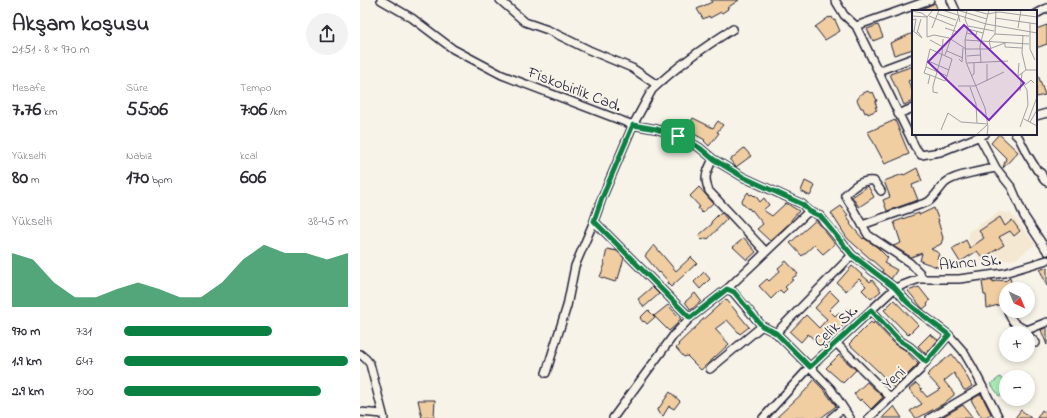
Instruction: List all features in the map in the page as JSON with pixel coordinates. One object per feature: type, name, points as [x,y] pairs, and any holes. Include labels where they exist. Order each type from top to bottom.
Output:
[{"type":"street","name":"Fiskobirlik Cad.","points":[[381,0],[412,18],[453,49],[502,75],[633,125],[656,129],[678,136],[700,148],[713,159],[743,177],[802,204],[809,211],[820,216],[852,255],[895,288],[907,302],[949,335],[963,351],[983,387],[996,417]]},
{"type":"street","points":[[500,0],[525,22],[548,30],[589,50],[632,68],[657,86]]},
{"type":"street","points":[[835,0],[844,16],[856,26],[915,148],[921,155],[940,152],[982,135],[996,168],[1012,188],[1024,216],[1047,251]]},
{"type":"street","points":[[856,26],[930,0]]},
{"type":"street","points":[[951,0],[956,10]]},
{"type":"street","points":[[1037,13],[1047,8]]},
{"type":"street","points":[[546,373],[567,306],[575,266],[633,125],[652,90],[670,73],[733,29]]},
{"type":"street","points":[[878,71],[912,58]]},
{"type":"street","points":[[898,114],[912,108]]},
{"type":"street","points":[[1037,116],[1047,113]]},
{"type":"street","points":[[1016,135],[1033,164],[1044,171],[1044,180],[1047,182]]},
{"type":"street","points":[[713,159],[705,181],[709,190],[766,252]]},
{"type":"street","points":[[862,225],[928,202],[946,183],[963,175],[996,168]]},
{"type":"street","points":[[881,191],[874,181],[868,180],[860,182],[845,195],[868,235],[910,263],[920,273],[922,279]]},
{"type":"street","points":[[612,418],[673,336],[690,318],[727,289],[809,211]]},
{"type":"street","points":[[594,221],[690,318]]},
{"type":"street","points":[[776,333],[852,255]]},
{"type":"street","name":"Akıncı Sk.","points":[[895,288],[918,279],[959,279],[1004,273],[1047,260]]},
{"type":"street","name":"Çelik Sk.","points":[[763,418],[810,367],[895,288]]},
{"type":"street","points":[[727,289],[734,292],[762,326],[776,333],[831,389],[850,418]]},
{"type":"street","points":[[871,310],[899,340],[910,347],[926,362]]},
{"type":"street","points":[[1010,318],[1018,326]]},
{"type":"street","points":[[1035,329],[1047,322]]},
{"type":"street","points":[[710,369],[762,326]]},
{"type":"street","name":"Yeni","points":[[869,418],[920,370],[949,335]]},
{"type":"street","points":[[836,343],[891,398]]},
{"type":"street","points":[[360,354],[370,364],[384,416],[360,412]]},
{"type":"street","points":[[930,418],[983,387]]},
{"type":"street","points":[[831,418],[843,408]]},
{"type":"shaded area","points":[[999,212],[1011,213],[1035,244],[1016,259],[982,263],[970,244],[968,232]]},
{"type":"green space","points":[[999,378],[999,396],[991,384]]},
{"type":"building","points":[[711,0],[739,0],[722,13],[721,12],[710,18],[709,16],[703,19],[697,9],[712,2]]},
{"type":"building","points":[[935,3],[938,10],[919,10]]},
{"type":"building","points":[[829,17],[832,17],[834,21],[835,20],[840,31],[825,40],[815,27]]},
{"type":"building","points":[[878,25],[883,37],[873,41],[867,29]]},
{"type":"building","points":[[1047,25],[1047,44],[1037,48],[1037,29]]},
{"type":"building","points":[[912,33],[912,49],[894,55],[890,43]]},
{"type":"building","points":[[912,66],[912,79],[908,81],[912,90],[912,101],[904,105],[890,74]]},
{"type":"building","points":[[1037,72],[1045,95],[1037,97]]},
{"type":"building","points":[[868,91],[870,93],[873,92],[877,101],[875,102],[877,107],[875,107],[877,110],[868,114],[867,112],[865,113],[863,108],[861,108],[857,100],[859,95]]},
{"type":"building","points":[[693,118],[713,128],[718,121],[723,125],[709,146],[704,141],[705,140],[687,130]]},
{"type":"building","points":[[895,120],[909,154],[885,164],[868,132]]},
{"type":"building","points":[[998,135],[1000,135],[1018,152],[1003,168],[1006,158],[991,143]]},
{"type":"building","points":[[744,148],[751,156],[736,167],[730,160]]},
{"type":"building","points":[[917,168],[922,181],[912,185],[918,200],[887,211],[883,200],[890,197],[884,181],[903,174],[904,175]]},
{"type":"building","points":[[805,181],[815,186],[810,196],[801,191]]},
{"type":"building","points":[[868,186],[874,197],[859,207],[852,197]]},
{"type":"building","points":[[699,187],[713,203],[702,213],[698,208],[700,207],[690,196]]},
{"type":"building","points":[[748,192],[750,195],[755,195],[760,202],[764,198],[769,205],[763,210],[772,216],[786,203],[799,211],[791,222],[770,241],[757,229],[763,224],[752,210],[751,211],[749,208],[748,209],[741,202]]},
{"type":"building","points":[[841,206],[848,215],[846,216],[851,223],[850,224],[863,239],[864,238],[877,247],[888,258],[884,263],[897,270],[891,279],[847,238],[831,213]]},
{"type":"building","points":[[934,208],[943,238],[941,244],[931,249],[939,253],[937,259],[941,256],[940,268],[920,261],[922,253],[911,257],[893,246],[901,243],[894,222],[919,213],[919,215]]},
{"type":"building","points":[[721,212],[727,219],[708,239],[706,238],[702,240],[698,236],[712,224],[711,222]]},
{"type":"building","points":[[1000,217],[1005,226],[1012,220],[1020,231],[1014,236],[1010,231],[999,237],[1004,245],[983,258],[977,251],[960,262],[952,249],[966,240],[970,248],[984,238],[979,231]]},
{"type":"building","points":[[816,220],[835,244],[823,254],[814,245],[802,256],[790,243]]},
{"type":"building","points":[[744,238],[756,252],[747,260],[733,247]]},
{"type":"building","points":[[654,245],[676,271],[691,257],[697,263],[671,287],[667,283],[668,281],[660,272],[659,273],[645,256]]},
{"type":"building","points":[[607,249],[617,251],[624,258],[618,279],[617,278],[615,282],[600,277],[605,264]]},
{"type":"building","points":[[786,261],[798,274],[791,279],[793,280],[785,287],[787,289],[783,293],[780,290],[771,299],[759,286],[767,279],[769,281],[780,271],[778,268]]},
{"type":"building","points":[[852,266],[870,282],[872,280],[881,291],[871,299],[862,290],[866,286],[859,279],[846,291],[837,283]]},
{"type":"building","points":[[1047,267],[1047,286],[1040,270]]},
{"type":"building","points":[[704,272],[710,279],[700,289],[694,282]]},
{"type":"building","points":[[1010,278],[1011,282],[999,282],[999,305],[987,308],[986,295],[984,295],[982,282],[993,280],[993,282],[1000,280],[1005,281]]},
{"type":"building","points":[[652,287],[659,294],[644,307],[638,299]]},
{"type":"building","points":[[919,287],[930,301],[923,309],[908,291]]},
{"type":"building","points":[[830,291],[839,300],[829,310],[835,316],[839,312],[848,320],[822,347],[808,334],[801,342],[790,332],[806,315],[819,328],[827,319],[815,308]]},
{"type":"building","points":[[695,293],[701,301],[691,310],[685,302]]},
{"type":"building","points":[[726,299],[749,327],[740,334],[727,320],[715,329],[729,344],[701,370],[687,356],[684,357],[676,348],[679,345],[678,344],[700,322]]},
{"type":"building","points":[[894,300],[918,325],[908,335],[884,310]]},
{"type":"building","points":[[668,305],[681,319],[669,331],[654,316]]},
{"type":"building","points":[[648,310],[655,317],[647,324],[640,318]]},
{"type":"building","points":[[871,322],[873,324],[874,322],[895,344],[905,350],[918,364],[894,388],[849,344]]},
{"type":"building","points":[[1047,327],[1047,345],[1041,330]]},
{"type":"building","points":[[930,334],[938,340],[926,354],[918,346]]},
{"type":"building","points":[[952,354],[961,366],[972,386],[964,390],[954,373],[944,381],[954,395],[943,404],[916,418],[910,411],[922,404],[909,389],[916,383],[927,397],[940,389],[927,375]]},
{"type":"building","points":[[839,355],[856,370],[843,383],[826,368]]},
{"type":"building","points":[[814,380],[836,406],[821,418],[776,418],[805,391]]},
{"type":"building","points":[[867,382],[883,397],[871,409],[861,399],[860,401],[854,394]]},
{"type":"building","points":[[670,392],[680,401],[674,409],[669,406],[663,416],[657,411]]},
{"type":"building","points":[[981,394],[991,414],[985,418],[982,418],[971,400]]},
{"type":"building","points":[[418,400],[435,400],[434,417],[422,418]]},
{"type":"building","points":[[963,405],[973,418],[941,418],[942,417]]},
{"type":"building","points":[[894,406],[902,418],[882,418]]},
{"type":"building","points":[[1021,410],[1031,418],[1015,418]]},
{"type":"building","points":[[1042,410],[1047,414],[1047,418],[1037,418]]},
{"type":"route","points":[[633,125],[656,129],[678,136],[700,148],[713,159],[743,177],[802,204],[809,211],[820,216],[852,255],[895,288],[907,302],[949,335],[926,362],[910,347],[899,340],[871,310],[810,367],[776,333],[762,326],[734,292],[727,289],[690,318],[594,221],[602,198],[633,125]]}]
